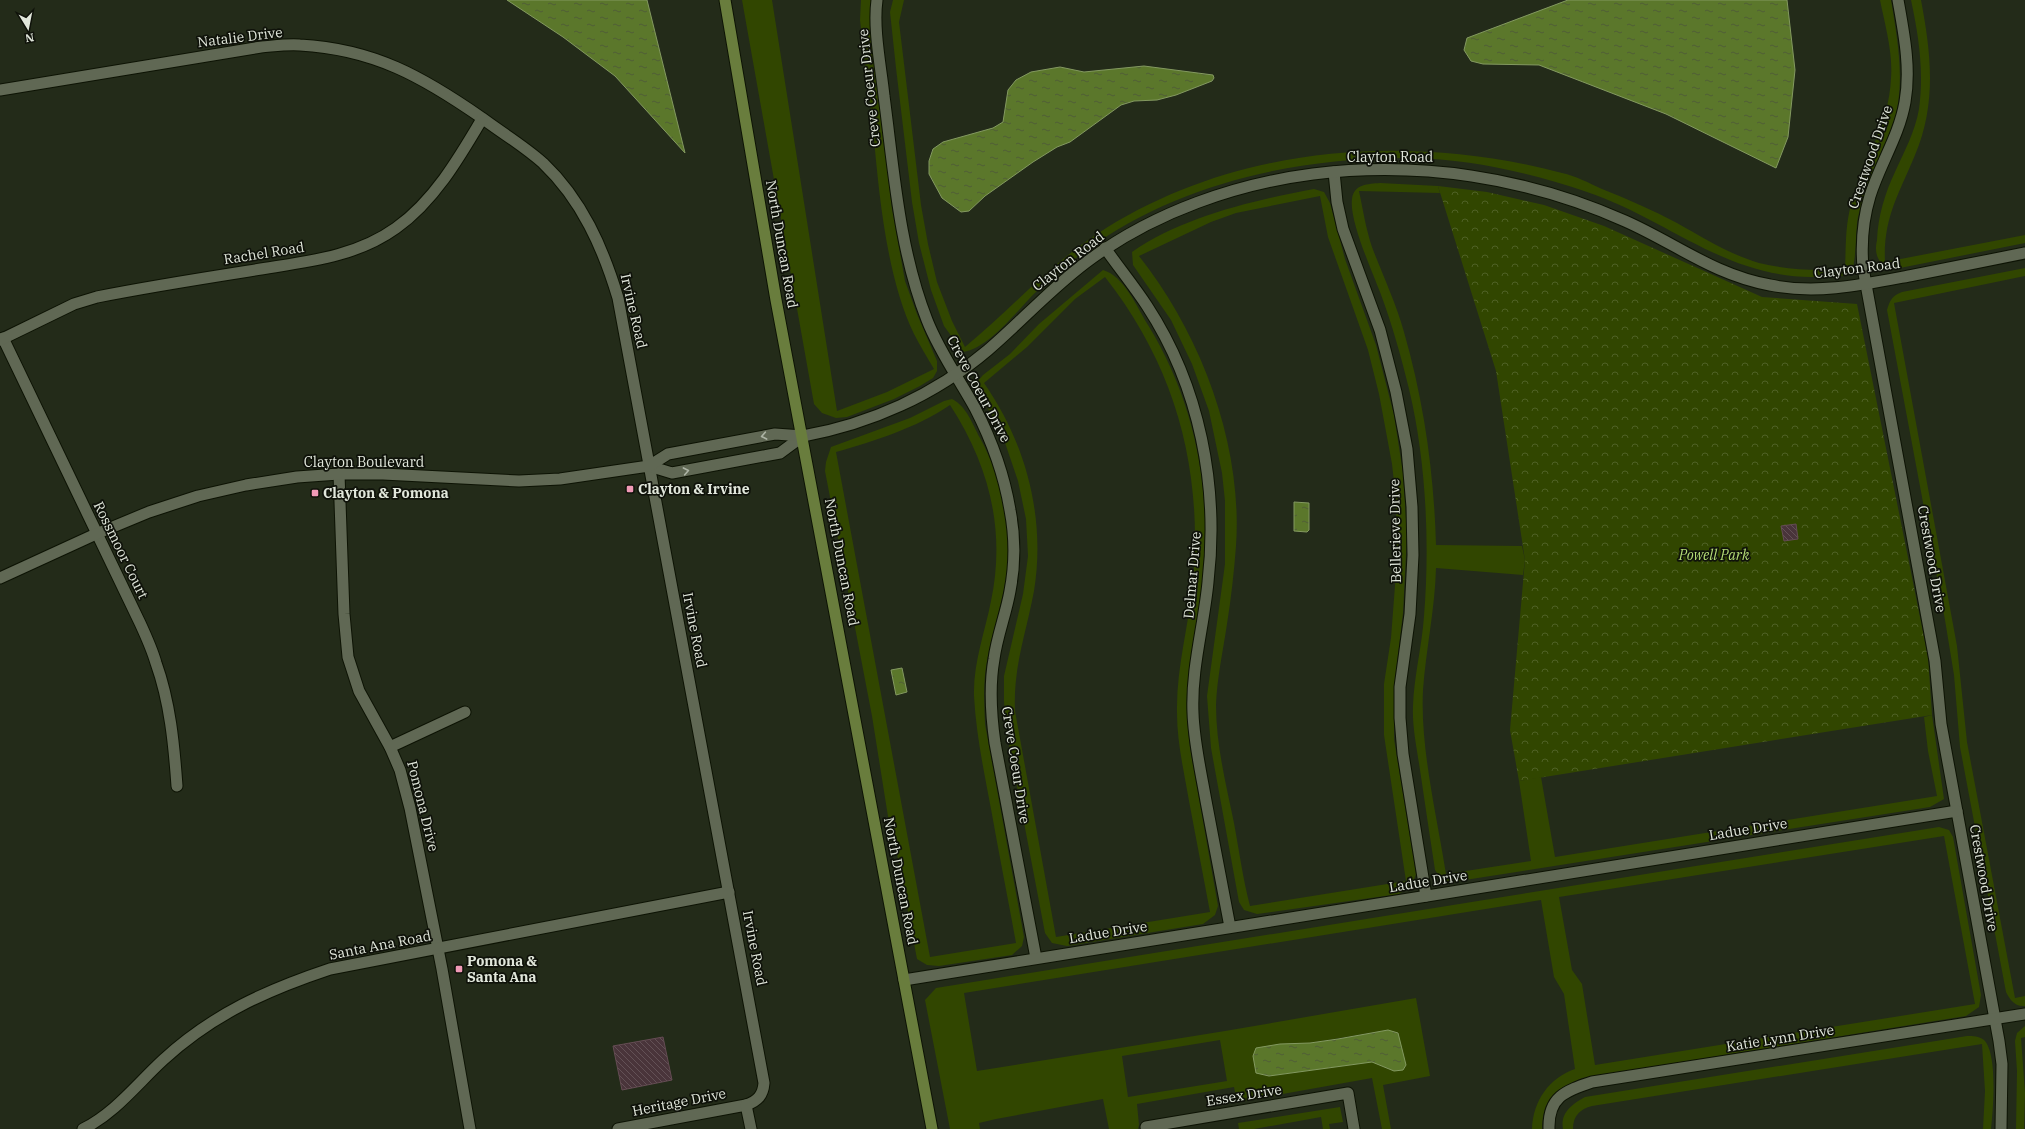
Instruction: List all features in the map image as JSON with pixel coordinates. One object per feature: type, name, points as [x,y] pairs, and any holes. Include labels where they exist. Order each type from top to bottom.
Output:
[{"type":"main road","name":"North Duncan Road","points":[[725,0],[776,300],[803,436],[932,1129]]},
{"type":"street","name":"Creve Coeur Drive","points":[[877,0],[875,10],[880,61],[903,236],[913,278],[927,320],[938,344],[976,410],[996,452],[1011,512],[1014,542],[1012,572],[1010,592],[994,658],[991,687],[991,712],[995,744],[1036,958]]},
{"type":"street","name":"Crestwood Drive","points":[[1898,0],[1905,38],[1907,67],[1905,102],[1897,132],[1870,196],[1864,219],[1862,244],[1866,284],[1935,661],[1941,724],[2002,1064],[2001,1129]]},
{"type":"street","name":"Natalie Drive","points":[[0,90],[261,47],[298,45],[323,47],[357,53],[390,63],[416,75],[445,93],[529,151],[548,168]]},
{"type":"street","name":"Rachel Road","points":[[2,339],[74,304],[97,297],[332,257],[374,242],[402,223],[417,210],[435,190],[482,119]]},
{"type":"street","name":"Irvine Road","points":[[548,168],[581,209],[597,238],[618,298],[764,1083],[762,1094],[757,1100],[746,1105]]},
{"type":"street","name":"Clayton Road","points":[[803,436],[853,425],[929,391],[956,374],[986,351],[1056,286],[1105,248],[1137,229],[1177,210],[1216,196],[1271,182],[1334,172],[1382,169],[1438,172],[1486,177],[1530,187],[1577,202],[1625,221],[1706,265],[1741,279],[1771,286],[1798,289],[1828,289],[1866,284],[2025,253]]},
{"type":"street","name":"Bellerieve Drive","points":[[1334,172],[1342,229],[1380,330],[1396,392],[1407,449],[1412,507],[1413,555],[1410,614],[1400,687],[1400,718],[1403,754],[1426,896]]},
{"type":"street","name":"Delmar Drive","points":[[1105,248],[1148,306],[1168,342],[1186,384],[1198,420],[1206,460],[1211,497],[1212,537],[1208,582],[1194,684],[1193,712],[1196,746],[1230,927]]},
{"type":"street","name":"Rossmoor Court","points":[[2,339],[140,623],[156,663],[166,697],[174,744],[177,786]]},
{"type":"street","name":"Clayton Boulevard","points":[[0,578],[96,534],[149,512],[198,496],[246,485],[297,477],[339,474],[383,474],[519,481],[593,476],[649,466],[668,454],[676,452],[775,434],[803,436]]},
{"type":"street","name":"Clayton Boulevard","points":[[649,466],[672,473],[780,453],[803,436]]},
{"type":"street","name":"Pomona Drive","points":[[339,474],[344,614],[348,657],[359,691],[390,747],[401,773],[410,808],[438,949],[470,1129]]},
{"type":"street","points":[[390,747],[465,712]]},
{"type":"street","name":"Ladue Drive","points":[[904,980],[1957,811]]},
{"type":"street","name":"Santa Ana Road","points":[[83,1129],[113,1109],[164,1059],[192,1035],[220,1016],[247,1001],[285,984],[330,969],[729,892]]},
{"type":"street","name":"Katie Lynn Drive","points":[[1549,1129],[1550,1110],[1563,1093],[1592,1082],[1995,1020],[2025,1014]]},
{"type":"street","name":"Essex Drive","points":[[1146,1128],[1348,1093],[1354,1129]]},
{"type":"street","points":[[746,1105],[751,1129]]},
{"type":"street","name":"Heritage Drive","points":[[621,1129],[746,1105]]},
{"type":"green space","points":[[742,0],[772,0],[837,411],[887,392],[934,369],[914,334],[904,311],[890,261],[885,234],[860,20],[861,0],[872,0],[870,7],[870,27],[892,209],[905,281],[937,361],[937,371],[933,378],[920,386],[894,399],[847,417],[836,418],[822,413],[814,404]]},
{"type":"green space","points":[[893,0],[904,0],[899,22],[921,205],[928,244],[937,282],[952,321],[965,347],[1062,260],[1097,234],[1149,204],[1205,181],[1263,165],[1322,155],[1382,151],[1443,153],[1503,160],[1567,174],[1577,178],[1649,209],[1737,255],[1759,263],[1791,269],[1845,269],[1847,229],[1851,205],[1880,128],[1889,96],[1891,58],[1880,0],[1891,0],[1899,52],[1900,86],[1895,121],[1868,187],[1858,217],[1854,263],[1850,274],[1836,277],[1811,277],[1779,274],[1750,267],[1723,257],[1616,203],[1566,185],[1522,173],[1478,164],[1434,159],[1368,159],[1283,169],[1240,179],[1199,191],[1159,208],[1121,227],[1085,251],[1037,291],[993,336],[973,349],[963,352],[944,326],[931,290],[919,243],[912,202],[890,12]]},
{"type":"green space","points":[[1911,0],[1921,0],[1925,20],[1930,78],[1929,97],[1927,116],[1922,136],[1889,219],[1885,246],[1885,262],[2025,235],[2025,243],[1895,269],[1883,264],[1879,260],[1876,246],[1880,213],[1885,196],[1912,134],[1919,109],[1921,82],[1920,54]]},
{"type":"green space","points":[[1380,183],[1438,186],[1440,193],[1359,191],[1372,247],[1401,321],[1417,385],[1427,437],[1433,491],[1436,545],[1522,546],[1525,560],[1523,575],[1436,568],[1434,599],[1424,675],[1423,712],[1424,735],[1430,782],[1446,874],[1531,861],[1519,781],[1541,777],[1555,857],[1937,796],[1928,751],[1924,717],[1932,715],[1944,799],[1930,807],[1452,882],[1441,879],[1435,870],[1413,722],[1416,672],[1422,638],[1426,588],[1427,560],[1423,473],[1415,416],[1409,389],[1392,328],[1357,232],[1352,208],[1353,194],[1356,190],[1362,186]]},
{"type":"green space","name":"Powell Park","points":[[1438,186],[1487,192],[1544,205],[1604,226],[1762,297],[1857,304],[1928,657],[1932,715],[1519,781],[1510,730],[1525,560],[1496,371]]},
{"type":"green space","points":[[1314,189],[1324,192],[1330,203],[1345,259],[1376,345],[1394,415],[1403,473],[1407,534],[1403,613],[1394,688],[1394,739],[1416,874],[1412,885],[1399,894],[1257,914],[1244,910],[1239,902],[1211,748],[1207,696],[1225,564],[1225,501],[1222,473],[1209,411],[1192,364],[1171,320],[1133,265],[1132,252],[1173,229],[1219,212],[1267,199]],"holes":[[[1320,196],[1328,237],[1368,350],[1379,394],[1392,464],[1396,500],[1397,559],[1391,638],[1384,684],[1384,735],[1406,881],[1250,906],[1222,764],[1216,720],[1220,664],[1230,605],[1236,546],[1236,508],[1233,469],[1225,430],[1199,355],[1181,320],[1161,287],[1139,256],[1211,222],[1236,213]]]},
{"type":"green space","points":[[2025,268],[2025,276],[1894,303],[1957,646],[1967,742],[2015,998],[2025,996],[2025,1006],[2021,1006],[2013,1002],[2006,992],[1960,747],[1954,675],[1945,620],[1887,310],[1892,299],[1902,292]]},
{"type":"green space","points":[[1103,270],[1111,273],[1124,285],[1164,353],[1177,382],[1196,443],[1205,506],[1204,571],[1188,678],[1187,714],[1190,748],[1218,906],[1215,915],[1203,924],[1067,946],[1052,943],[1045,933],[1006,728],[1004,676],[1023,594],[1028,556],[1026,519],[1018,481],[1001,431],[981,397],[977,382],[983,375],[1010,354],[1039,324]],"holes":[[[1105,277],[1129,311],[1150,346],[1166,383],[1179,420],[1188,459],[1193,498],[1195,539],[1193,581],[1177,696],[1177,724],[1179,746],[1210,912],[1056,937],[1015,711],[1018,665],[1034,591],[1037,564],[1035,509],[1029,482],[1011,431],[999,406],[984,383],[1027,347],[1075,299]]]},
{"type":"green space","points":[[952,399],[957,402],[962,406],[972,421],[994,468],[1003,501],[1006,519],[1008,536],[1007,569],[986,669],[984,692],[985,724],[1024,937],[1022,946],[1012,955],[939,966],[927,965],[917,959],[893,833],[890,829],[872,716],[825,471],[826,462],[831,447],[910,418],[944,401]],"holes":[[[950,405],[964,428],[984,475],[991,499],[995,524],[995,575],[991,601],[977,660],[974,696],[981,753],[1016,943],[930,957],[836,452],[895,433],[937,413]]]},
{"type":"green space","points":[[1939,827],[1949,830],[1953,837],[1981,995],[1979,1007],[1966,1016],[1582,1078],[1564,1087],[1552,1096],[1545,1109],[1542,1129],[1532,1129],[1535,1109],[1544,1092],[1557,1078],[1575,1069],[1564,994],[1554,977],[1541,900],[964,993],[977,1071],[1225,1031],[1416,998],[1430,1076],[1383,1085],[1391,1129],[1382,1129],[1372,1078],[1237,1102],[1234,1087],[1137,1104],[1138,1129],[1109,1129],[1103,1099],[979,1123],[980,1129],[950,1129],[925,1000],[936,988]],"holes":[[[1944,836],[1975,1004],[1595,1065],[1582,984],[1572,970],[1559,897]],[[1388,1030],[1394,1071],[1372,1062],[1269,1076],[1310,1043]],[[1220,1040],[1227,1081],[1128,1097],[1122,1056]]]},
{"type":"green space","points":[[2025,1026],[2025,1037],[2021,1038],[2025,1093],[2024,1129],[2016,1129],[2017,1071],[2015,1041],[2017,1033]]},
{"type":"green space","points":[[1974,1036],[1984,1040],[1991,1057],[1994,1083],[1991,1129],[1983,1129],[1985,1091],[1982,1044],[1592,1106],[1584,1109],[1578,1114],[1574,1120],[1573,1129],[1563,1129],[1563,1118],[1565,1114],[1572,1106],[1585,1097]]},
{"type":"green space","points":[[1340,1107],[1343,1122],[1329,1124],[1330,1129],[1323,1129],[1321,1117],[1254,1129],[1239,1129],[1238,1123]]},
{"type":"water","points":[[507,0],[647,0],[685,153],[615,76],[563,37]]},
{"type":"water","points":[[1568,0],[1787,0],[1795,70],[1788,137],[1776,168],[1666,114],[1539,65],[1483,64],[1471,61],[1464,50],[1467,38]]},
{"type":"water","points":[[1144,66],[1213,75],[1214,78],[1212,81],[1176,95],[1157,100],[1134,101],[1121,105],[1070,142],[1057,147],[1033,162],[985,196],[969,211],[961,212],[942,198],[929,174],[929,161],[933,149],[943,142],[993,128],[1003,122],[1008,90],[1016,80],[1031,72],[1060,67],[1084,72]]},
{"type":"water","points":[[1294,502],[1309,503],[1309,530],[1307,532],[1294,531]]},
{"type":"water","points":[[902,668],[907,692],[896,695],[891,670]]},
{"type":"water","points":[[1388,1030],[1398,1033],[1406,1065],[1403,1070],[1394,1071],[1372,1062],[1269,1076],[1256,1073],[1253,1056],[1256,1048],[1280,1044],[1310,1043]]},
{"type":"building","points":[[1796,524],[1798,539],[1784,541],[1781,526]]},
{"type":"building","points":[[663,1037],[672,1080],[622,1090],[613,1046]]},
{"type":"place","name":"Clayton & Irvine","points":[[630,489]]},
{"type":"place","name":"Clayton & Pomona","points":[[315,493]]},
{"type":"place","name":"Pomona & Santa Ana","points":[[459,969]]}]
